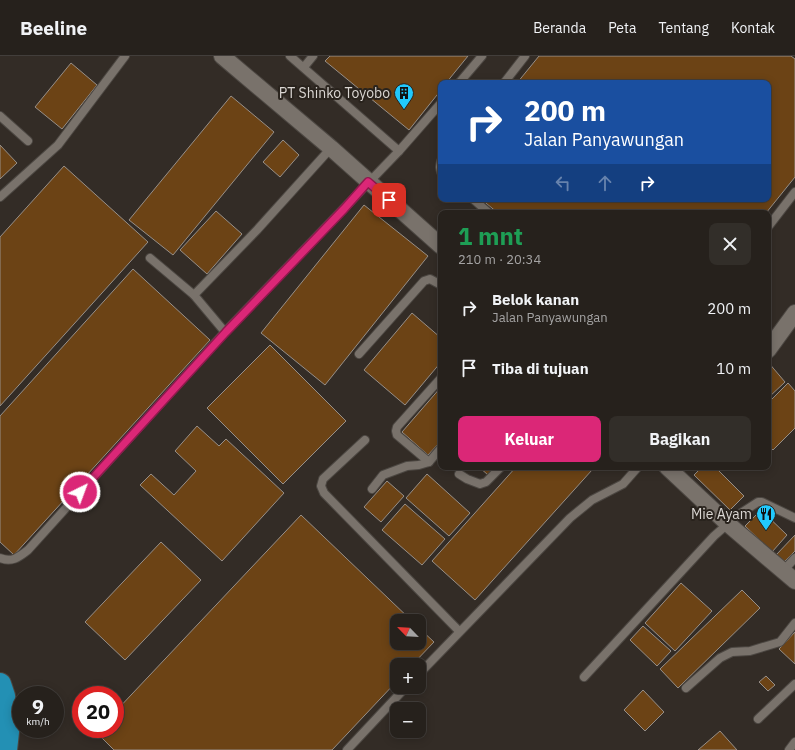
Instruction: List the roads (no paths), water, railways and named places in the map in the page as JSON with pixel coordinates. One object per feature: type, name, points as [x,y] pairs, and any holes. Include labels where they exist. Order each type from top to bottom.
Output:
[{"type":"highway","points":[[0,684],[9,723],[6,750]]},
{"type":"street","points":[[222,56],[331,148],[438,243]]},
{"type":"street","points":[[771,346],[795,314]]},
{"type":"street","points":[[670,470],[728,524],[789,576]]},
{"type":"lane","points":[[0,197],[58,145],[125,56]]},
{"type":"lane","points":[[290,56],[399,151]]},
{"type":"lane","points":[[304,67],[313,56]]},
{"type":"lane","points":[[462,80],[482,56]]},
{"type":"lane","points":[[506,80],[525,56]]},
{"type":"lane","points":[[0,558],[5,560],[16,560],[28,550],[226,332],[399,151],[438,106]]},
{"type":"lane","points":[[0,116],[28,141]]},
{"type":"lane","points":[[194,295],[331,148]]},
{"type":"lane","points":[[771,223],[795,192]]},
{"type":"lane","points":[[476,202],[486,210]]},
{"type":"lane","points":[[150,258],[194,295],[226,332]]},
{"type":"lane","points":[[359,354],[424,281],[430,279],[438,283]]},
{"type":"lane","points":[[429,462],[397,435],[396,431],[397,427],[438,381]]},
{"type":"lane","points":[[365,440],[323,479],[321,486],[324,493],[460,631]]},
{"type":"lane","points":[[372,489],[383,475],[407,466],[429,462],[438,452]]},
{"type":"lane","points":[[459,474],[480,484],[486,482],[498,470]]},
{"type":"lane","points":[[426,667],[570,518],[592,500],[623,484],[635,470]]},
{"type":"lane","points":[[584,677],[714,536],[738,515],[758,502],[762,502],[795,518]]},
{"type":"lane","points":[[789,576],[795,558]]},
{"type":"lane","points":[[686,688],[720,658],[732,652],[750,651],[780,642],[795,624]]},
{"type":"lane","points":[[758,719],[795,684]]},
{"type":"lane","points":[[347,750],[399,694]]},
{"type":"lane","points":[[789,750],[795,742]]},
{"type":"place","name":"PT Shinko Toyobo","points":[[404,110]]},
{"type":"place","name":"Mie Ayam","points":[[766,531]]}]
